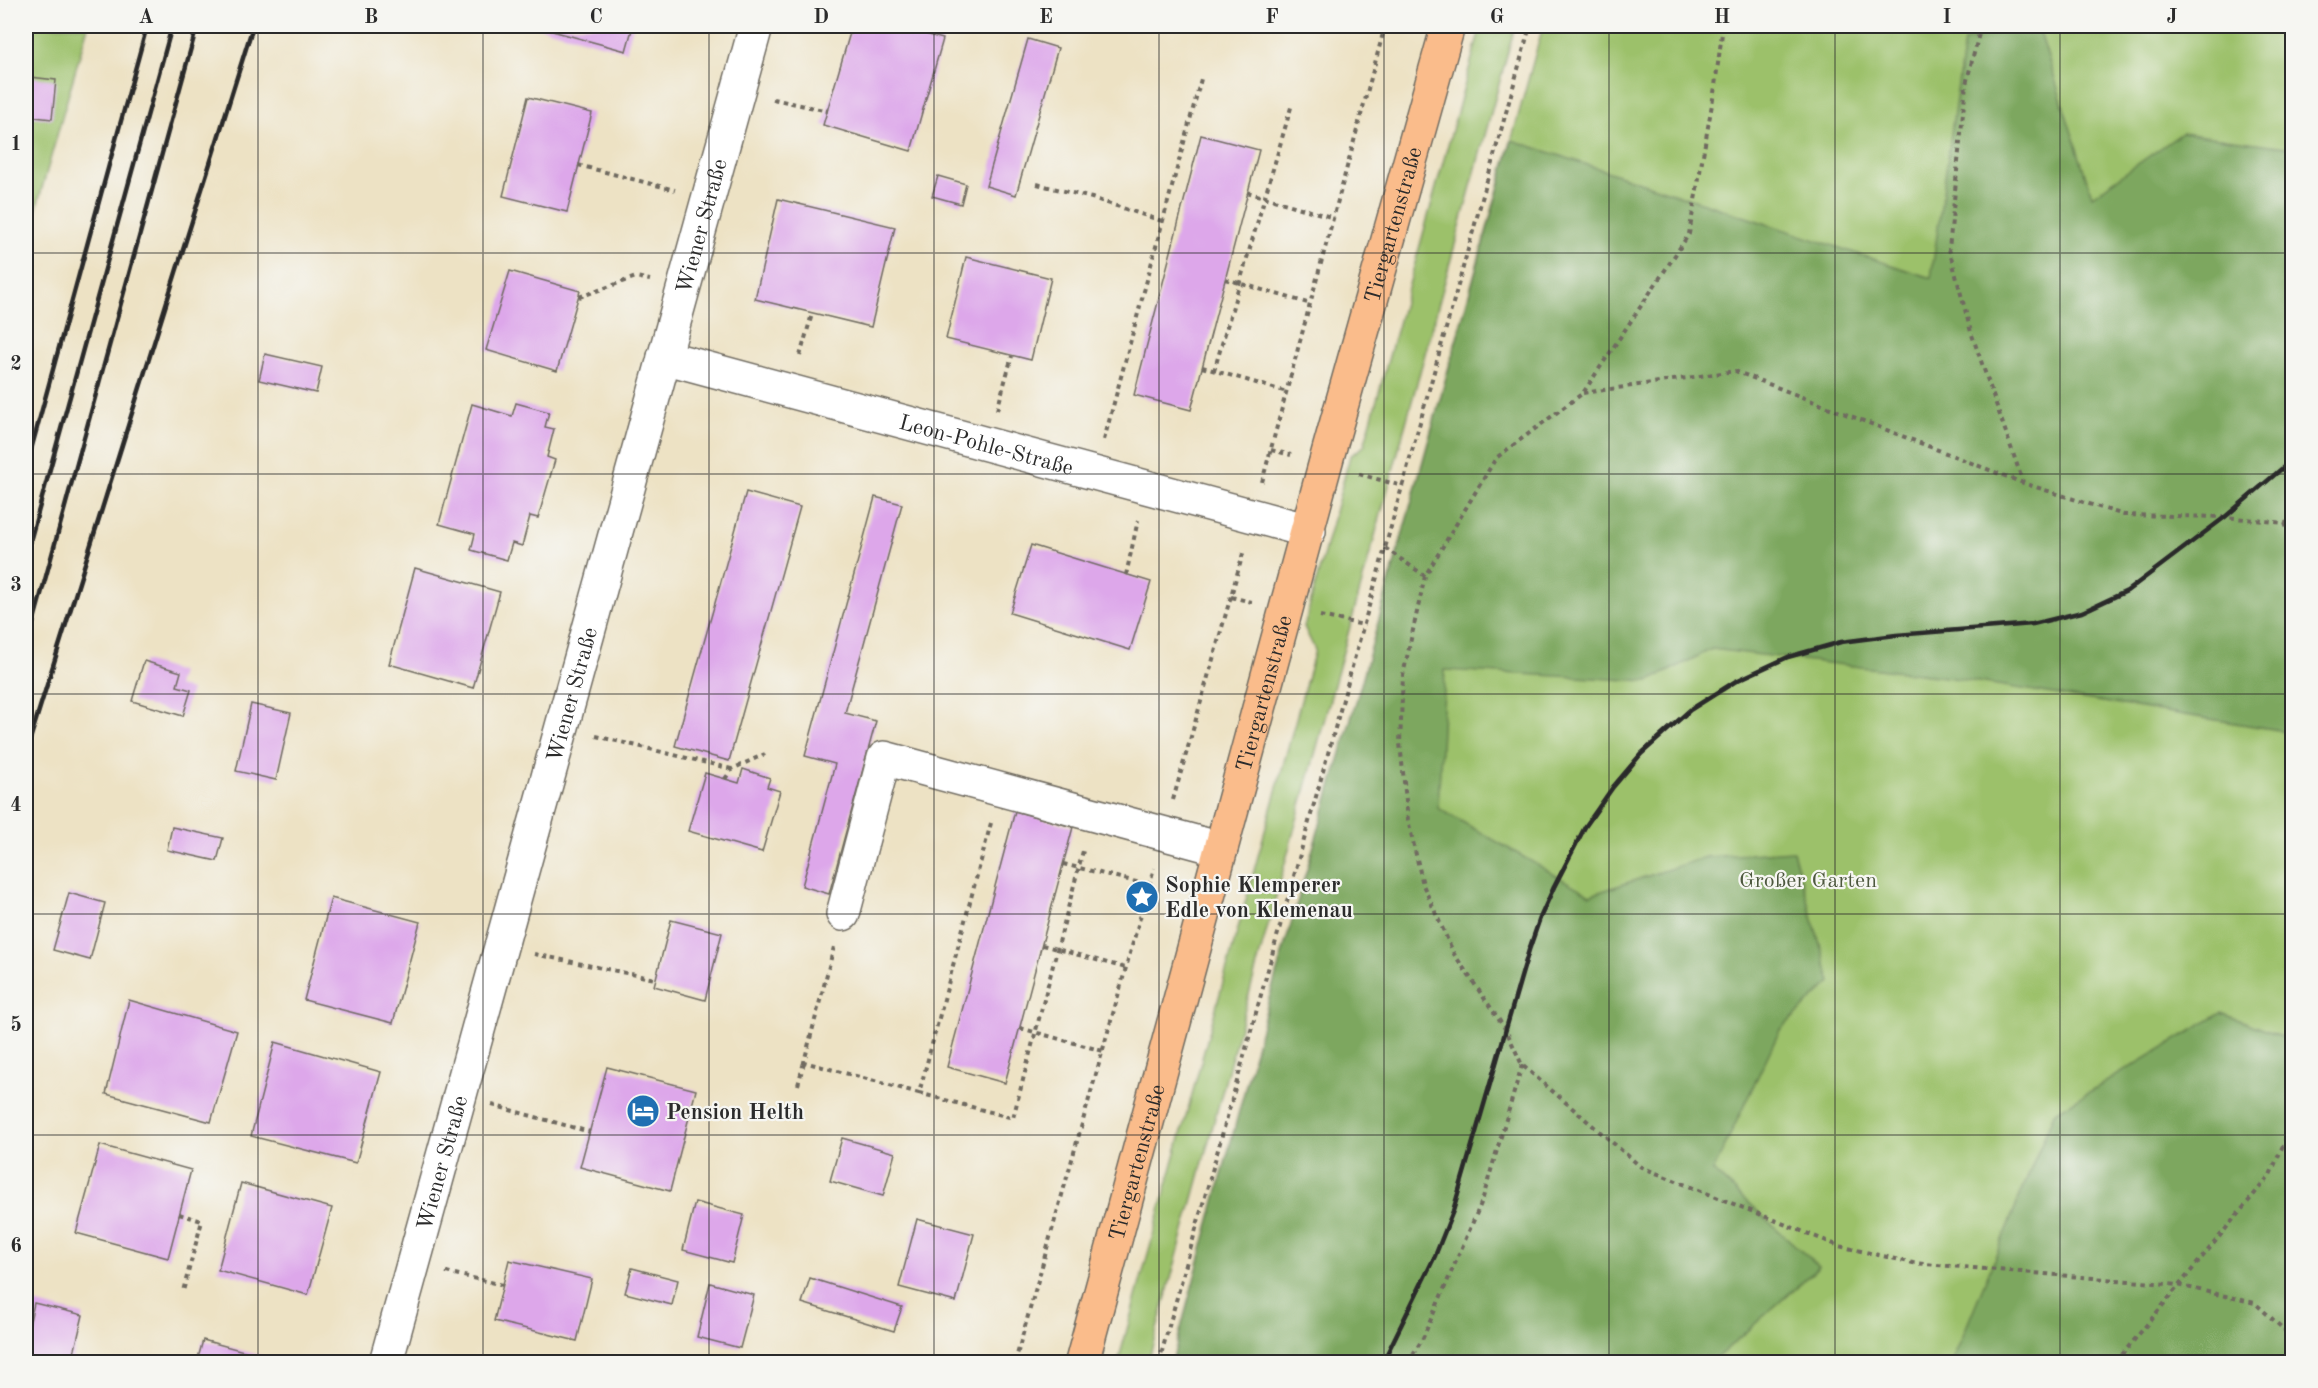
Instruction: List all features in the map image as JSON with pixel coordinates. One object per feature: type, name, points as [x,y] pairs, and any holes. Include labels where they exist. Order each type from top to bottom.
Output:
[{"type":"main road","name":"Tiergartenstraße","points":[[1082,1362],[1286,609],[1448,26]]},
{"type":"street","name":"Wiener Straße","points":[[386,1362],[756,26]]},
{"type":"street","name":"Leon-Pohle-Straße","points":[[664,357],[1309,531]]},
{"type":"street","points":[[843,914],[884,758],[1221,849]]},
{"type":"path","points":[[1253,516],[1385,26]]},
{"type":"path","points":[[1160,1362],[1530,26]]},
{"type":"path","points":[[1723,26],[1689,234],[1583,393],[1496,458],[1425,576],[1403,675],[1400,742],[1408,820],[1423,885],[1454,954],[1506,1030],[1522,1065],[1641,1167],[1839,1246],[1913,1263],[2178,1285],[2255,1304],[2292,1337]]},
{"type":"path","points":[[1981,26],[1965,84],[1949,249],[1971,332],[2023,483]]},
{"type":"path","points":[[1095,473],[1201,79]]},
{"type":"path","points":[[738,92],[828,111]]},
{"type":"path","points":[[1214,371],[1292,104]]},
{"type":"path","points":[[578,165],[708,199]]},
{"type":"path","points":[[1037,184],[1092,198],[1162,221]]},
{"type":"path","points":[[1247,192],[1334,218]]},
{"type":"path","points":[[579,297],[636,277],[683,286]]},
{"type":"path","points":[[1225,279],[1311,304]]},
{"type":"path","points":[[790,390],[812,314]]},
{"type":"path","points":[[987,444],[1012,356]]},
{"type":"path","points":[[1202,368],[1287,392]]},
{"type":"path","points":[[1583,393],[1735,371],[2023,483],[2124,515],[2225,517],[2285,523],[2292,520]]},
{"type":"path","points":[[1326,464],[1402,486]]},
{"type":"path","points":[[1126,575],[1146,487]]},
{"type":"path","points":[[2285,523],[2292,542]]},
{"type":"path","points":[[1385,548],[1425,576]]},
{"type":"path","points":[[1286,609],[1364,625]]},
{"type":"path","points":[[562,728],[732,769]]},
{"type":"path","points":[[725,779],[732,769],[765,754]]},
{"type":"path","points":[[920,1093],[1000,789]]},
{"type":"path","points":[[804,1062],[1012,1118],[1093,814]]},
{"type":"path","points":[[1063,864],[1149,885]]},
{"type":"path","points":[[798,1085],[843,914]]},
{"type":"path","points":[[1042,945],[1126,968]]},
{"type":"path","points":[[501,947],[655,979]]},
{"type":"path","points":[[1020,1028],[1102,1051]]},
{"type":"path","points":[[1408,1362],[1422,1340],[1482,1201],[1522,1065]]},
{"type":"path","points":[[460,1096],[590,1132]]},
{"type":"path","points":[[2116,1362],[2270,1175],[2292,1125]]},
{"type":"path","points":[[1015,1362],[1069,1168]]},
{"type":"path","points":[[179,1214],[202,1221],[183,1291]]},
{"type":"path","points":[[414,1264],[503,1285]]},
{"type":"green space","points":[[26,26],[88,26],[26,245]]},
{"type":"green space","points":[[1481,26],[1515,26],[1148,1362],[1118,1362],[1315,650],[1304,627],[1350,456],[1364,446]]},
{"type":"green space","name":"Großer Garten","points":[[1543,26],[2292,26],[2292,1362],[1172,1362],[1269,999],[1360,688]]},
{"type":"green space","points":[[2016,26],[2038,26],[2092,196],[2182,133],[2292,148],[2292,732],[1953,678],[1712,649],[1649,681],[1445,670],[1438,808],[1590,895],[1706,857],[1793,851],[1831,982],[1780,1030],[1713,1171],[1819,1267],[1712,1362],[1172,1362],[1269,999],[1360,688],[1512,140],[1931,278],[1964,41]]},
{"type":"green space","points":[[2221,1013],[2292,1040],[2292,1362],[1952,1362],[2054,1113]]},
{"type":"building","points":[[534,26],[633,26],[626,51]]},
{"type":"building","points":[[852,26],[897,26],[943,39],[911,151],[823,125]]},
{"type":"building","points":[[1028,39],[1058,48],[1016,195],[986,186]]},
{"type":"building","points":[[30,77],[56,80],[52,119],[26,116]]},
{"type":"building","points":[[528,97],[592,113],[567,212],[503,196]]},
{"type":"building","points":[[1201,135],[1259,150],[1191,410],[1134,395]]},
{"type":"building","points":[[938,176],[966,184],[961,204],[932,196]]},
{"type":"building","points":[[778,199],[895,227],[871,327],[755,299]]},
{"type":"building","points":[[966,257],[1051,278],[1031,360],[946,339]]},
{"type":"building","points":[[510,271],[580,291],[557,371],[486,350]]},
{"type":"building","points":[[265,354],[322,367],[316,393],[259,380]]},
{"type":"building","points":[[516,403],[549,412],[545,427],[554,429],[547,457],[555,460],[538,518],[530,516],[522,546],[512,543],[507,560],[471,550],[475,534],[439,524],[472,404],[512,416]]},
{"type":"building","points":[[746,492],[800,507],[729,761],[675,746]]},
{"type":"building","points":[[875,497],[902,504],[845,713],[876,721],[829,894],[802,886],[835,764],[805,756]]},
{"type":"building","points":[[1031,545],[1151,582],[1130,650],[1010,613]]},
{"type":"building","points":[[415,568],[500,592],[473,688],[389,664]]},
{"type":"building","points":[[144,661],[181,672],[177,686],[191,690],[183,716],[132,701]]},
{"type":"building","points":[[251,704],[291,713],[276,780],[236,771]]},
{"type":"building","points":[[743,769],[770,778],[767,787],[780,791],[762,852],[688,831],[705,773],[739,783]]},
{"type":"building","points":[[1015,811],[1073,827],[1005,1083],[947,1067]]},
{"type":"building","points":[[172,827],[223,838],[217,861],[167,850]]},
{"type":"building","points":[[69,893],[105,903],[90,960],[53,950]]},
{"type":"building","points":[[331,898],[420,922],[393,1023],[304,1000]]},
{"type":"building","points":[[671,920],[722,933],[705,1000],[654,986]]},
{"type":"building","points":[[129,1000],[237,1031],[211,1122],[106,1094]]},
{"type":"building","points":[[275,1042],[381,1072],[356,1163],[251,1136]]},
{"type":"building","name":"Pension Helth","points":[[607,1067],[696,1090],[670,1191],[580,1167]]},
{"type":"building","points":[[842,1138],[895,1153],[883,1196],[830,1181]]},
{"type":"building","points":[[100,1145],[191,1170],[168,1258],[76,1233]]},
{"type":"building","points":[[241,1183],[332,1208],[308,1295],[218,1270]]},
{"type":"building","points":[[695,1202],[744,1215],[732,1263],[683,1250]]},
{"type":"building","points":[[917,1219],[974,1234],[956,1302],[899,1287]]},
{"type":"building","points":[[509,1260],[592,1279],[577,1341],[494,1321]]},
{"type":"building","points":[[632,1268],[678,1280],[672,1305],[625,1293]]},
{"type":"building","points":[[810,1278],[902,1307],[894,1331],[802,1303]]},
{"type":"building","points":[[710,1283],[754,1295],[740,1348],[697,1337]]},
{"type":"building","points":[[34,1303],[83,1315],[72,1362],[26,1362],[26,1339]]},
{"type":"building","points":[[203,1340],[284,1362],[197,1362]]},
{"type":"railway","points":[[26,468],[147,26]]},
{"type":"railway","points":[[26,556],[172,26]]},
{"type":"railway","points":[[26,649],[197,26]]},
{"type":"railway","points":[[26,752],[253,26]]},
{"type":"railway","points":[[1383,1362],[1435,1256],[1453,1211],[1540,918],[1585,827],[1613,787],[1641,754],[1690,710],[1736,681],[1788,657],[1841,642],[1896,635],[2033,624],[2082,612],[2127,591],[2225,517],[2292,460]]},
{"type":"place","name":"Sophie Klemperer Edle von Klemenau","points":[[1142,897]]},
{"type":"place","name":"Pension Helth","points":[[643,1111]]}]
